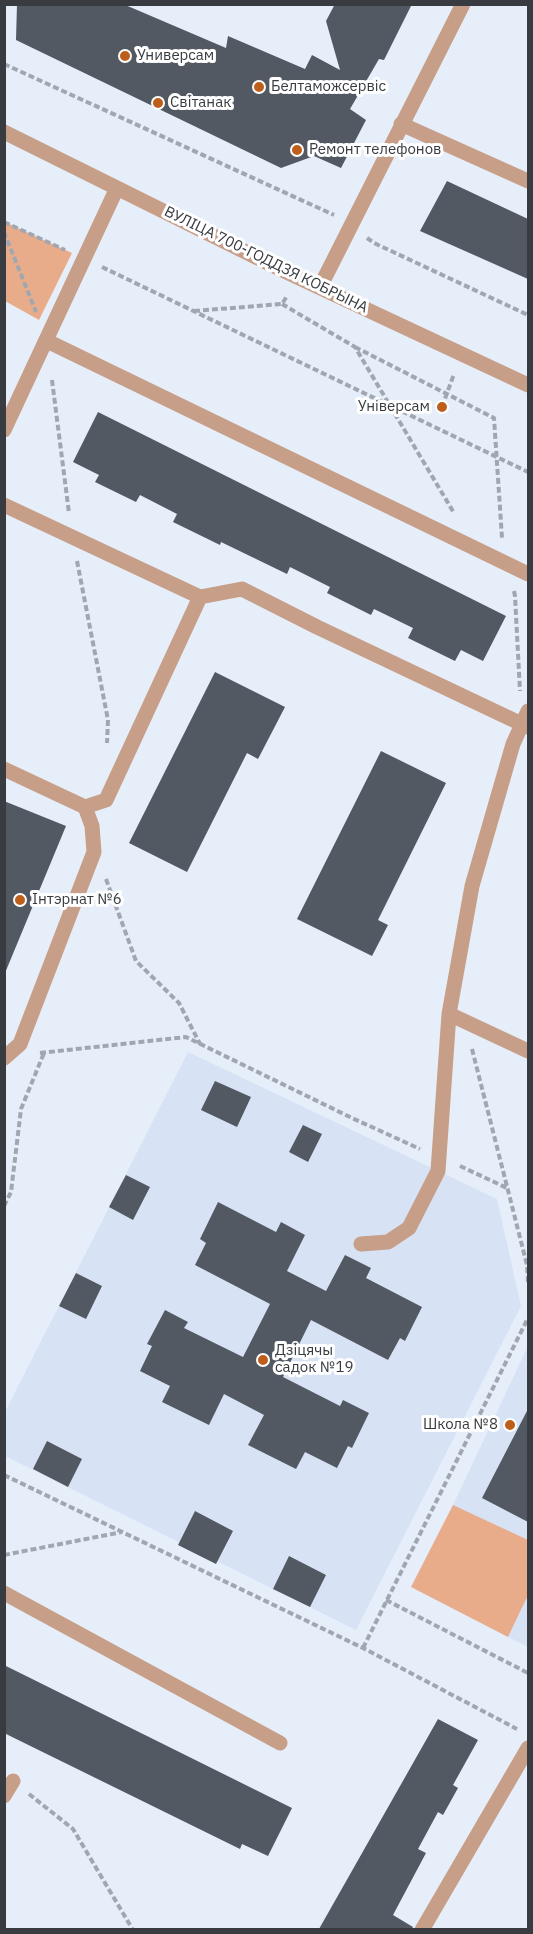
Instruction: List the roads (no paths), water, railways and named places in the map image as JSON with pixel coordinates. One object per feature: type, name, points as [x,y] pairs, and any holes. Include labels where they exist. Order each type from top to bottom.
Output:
[{"type":"street","points":[[320,287],[463,4]]},
{"type":"street","points":[[402,124],[528,181]]},
{"type":"street","name":"ВУЛІЦА 700-ГОДДЗЯ КОБРЫНА","points":[[4,132],[320,287],[528,385]]},
{"type":"street","points":[[4,430],[117,188]]},
{"type":"street","points":[[47,341],[528,574]]},
{"type":"street","points":[[4,505],[200,597],[242,589],[317,627],[526,721],[513,744],[472,886],[449,1014],[438,1171],[409,1228],[388,1242],[361,1244]]},
{"type":"street","points":[[4,770],[85,807],[106,800],[200,597]]},
{"type":"street","points":[[4,1058],[20,1044],[94,852],[92,826],[85,807]]},
{"type":"street","points":[[449,1014],[528,1051]]},
{"type":"street","points":[[4,1593],[280,1743]]},
{"type":"street","points":[[422,1929],[528,1748]]},
{"type":"street","points":[[4,1796],[13,1781]]},
{"type":"place","name":"Универсам","points":[[125,56]]},
{"type":"place","name":"Белтаможсервіс","points":[[259,87]]},
{"type":"place","name":"Світанак","points":[[158,103]]},
{"type":"place","name":"Ремонт телефонов","points":[[297,150]]},
{"type":"place","name":"Універсам","points":[[442,407]]},
{"type":"place","name":"Інтэрнат №6","points":[[20,900]]},
{"type":"place","name":"Дзіцячы садок №19","points":[[263,1360]]},
{"type":"place","name":"Школа №8","points":[[510,1425]]}]
